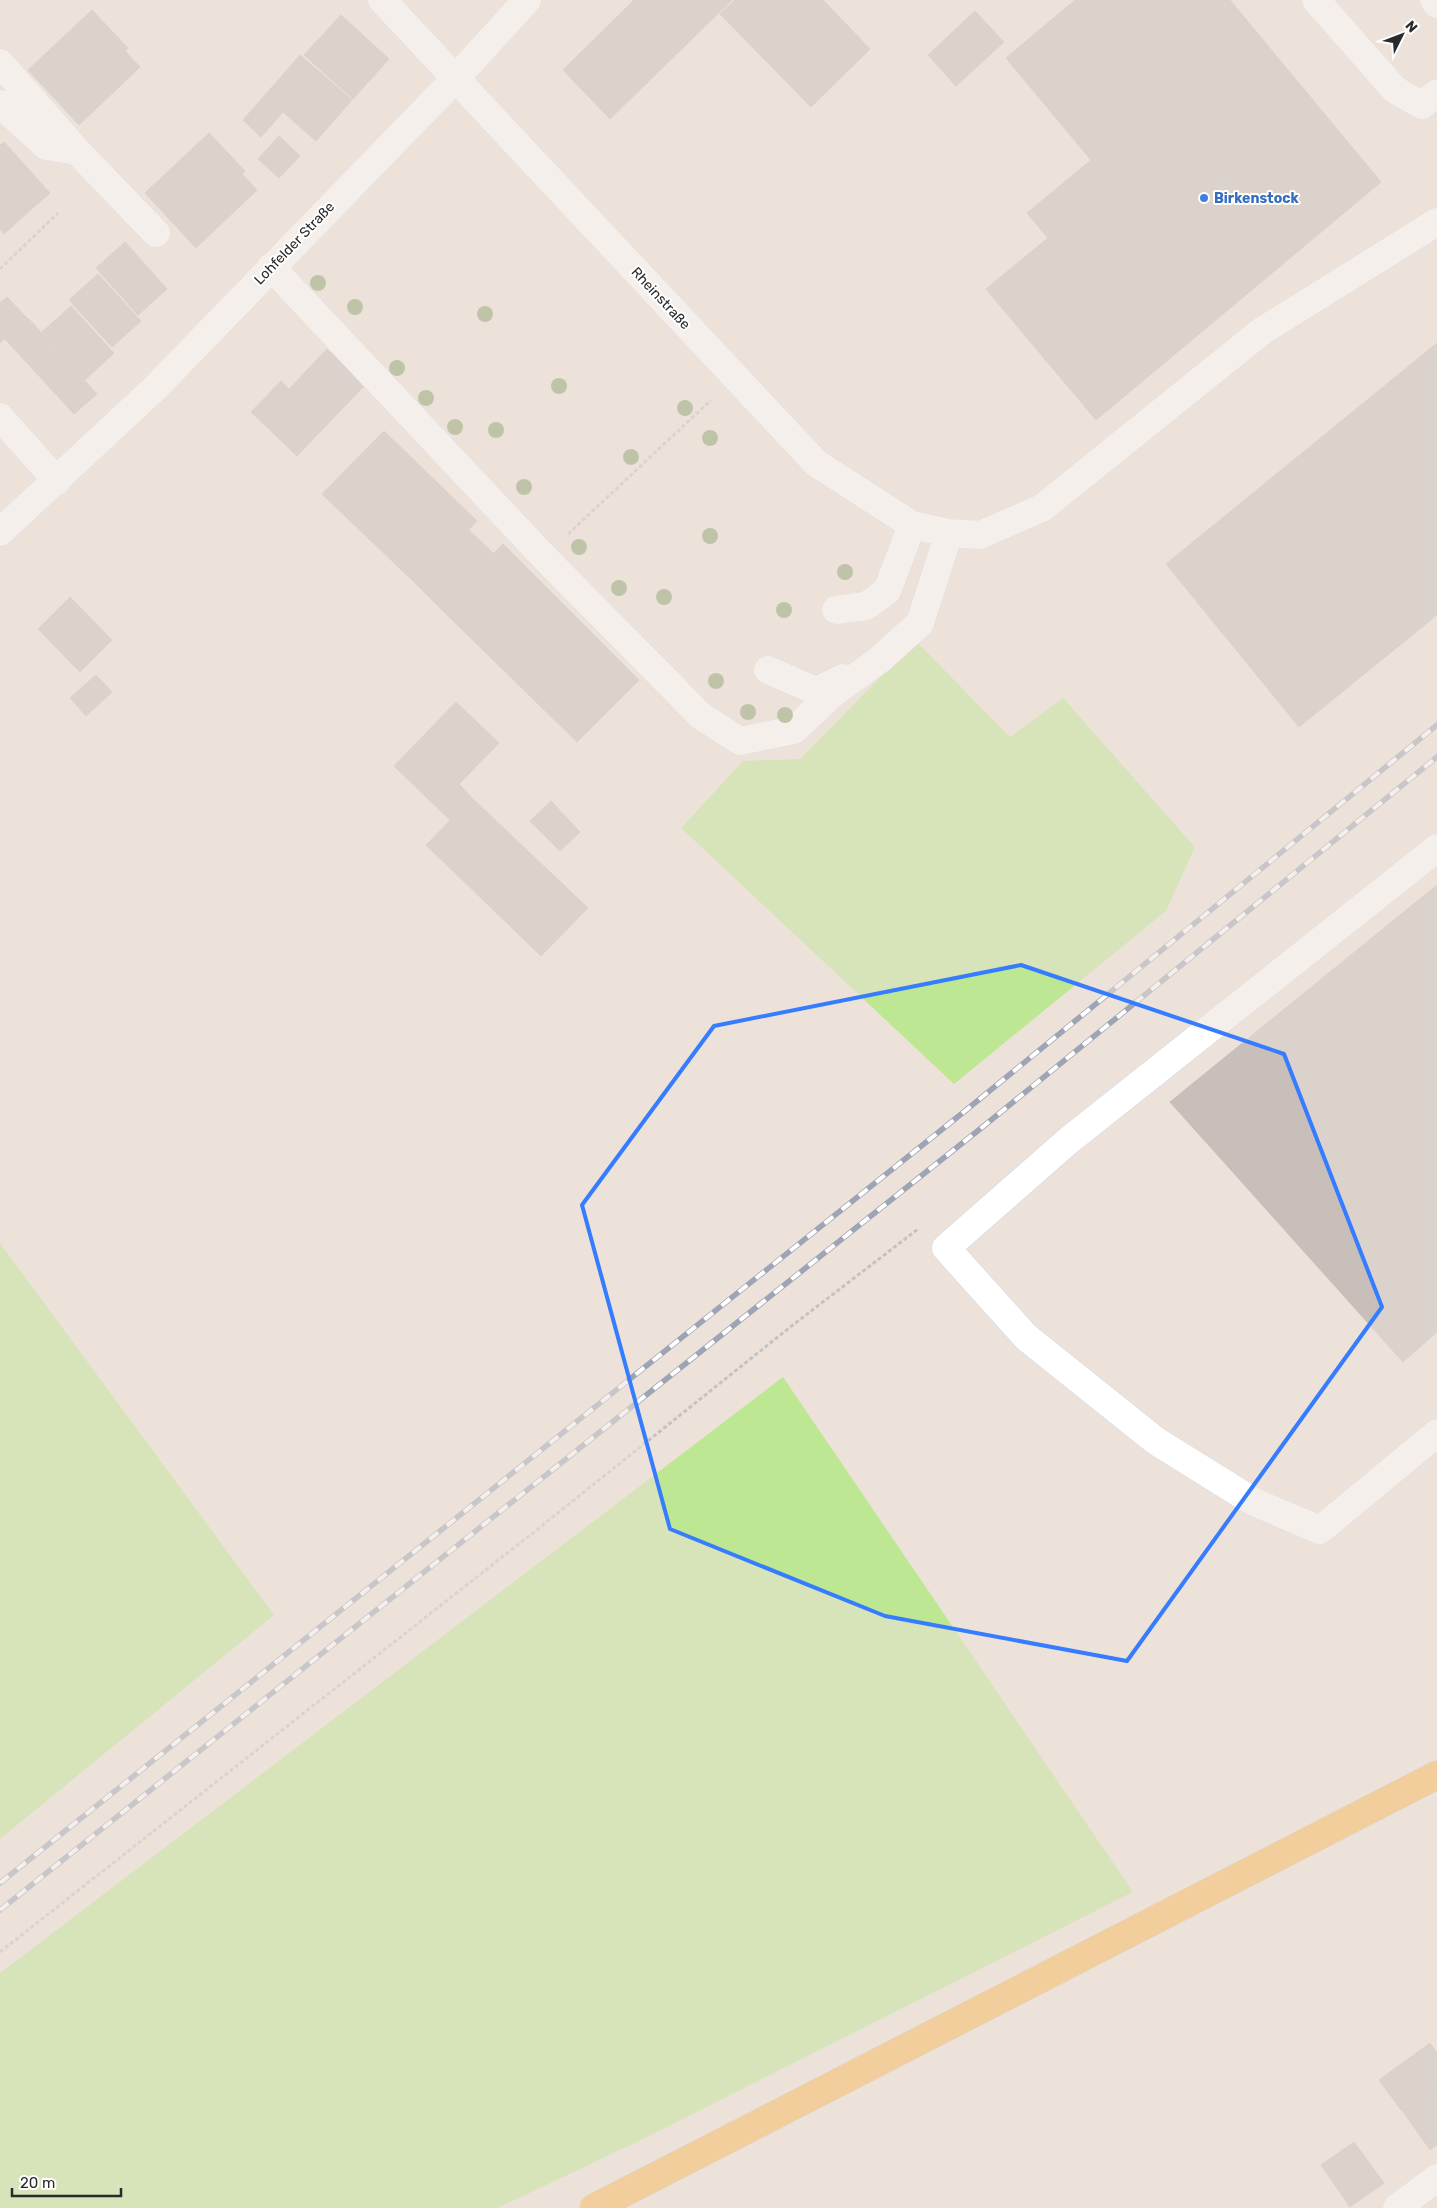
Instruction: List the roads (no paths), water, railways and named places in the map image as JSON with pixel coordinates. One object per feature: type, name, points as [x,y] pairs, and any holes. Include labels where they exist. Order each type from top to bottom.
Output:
[{"type":"main road","points":[[594,2208],[1437,1775]]},
{"type":"street","name":"Rheinstraße","points":[[382,0],[816,463],[912,525],[949,533],[980,535],[1042,508],[1262,331],[1437,222]]},
{"type":"street","name":"Lohfelder Straße","points":[[0,532],[154,389],[455,79],[526,0]]},
{"type":"street","points":[[1316,0],[1395,90],[1422,105],[1437,92]]},
{"type":"street","points":[[1434,0],[1437,4]]},
{"type":"street","points":[[0,63],[76,151],[156,233]]},
{"type":"street","points":[[5,108],[46,146],[76,151]]},
{"type":"street","points":[[271,267],[544,557],[701,716],[740,741],[794,730],[831,695],[879,660],[920,623],[949,533]]},
{"type":"street","points":[[0,418],[57,481]]},
{"type":"street","points":[[836,610],[866,606],[887,591],[912,525]]},
{"type":"street","points":[[768,670],[816,691],[879,660]]},
{"type":"street","points":[[1437,848],[1068,1141],[946,1248],[1026,1337],[1156,1441],[1254,1502],[1320,1530],[1437,1433]]},
{"type":"street","points":[[1397,2208],[1437,2178]]},
{"type":"railway","points":[[0,1883],[965,1111],[1437,725]]},
{"type":"railway","points":[[0,1910],[985,1125],[1437,757]]},
{"type":"place","name":"Birkenstock","points":[[1204,198]]}]
